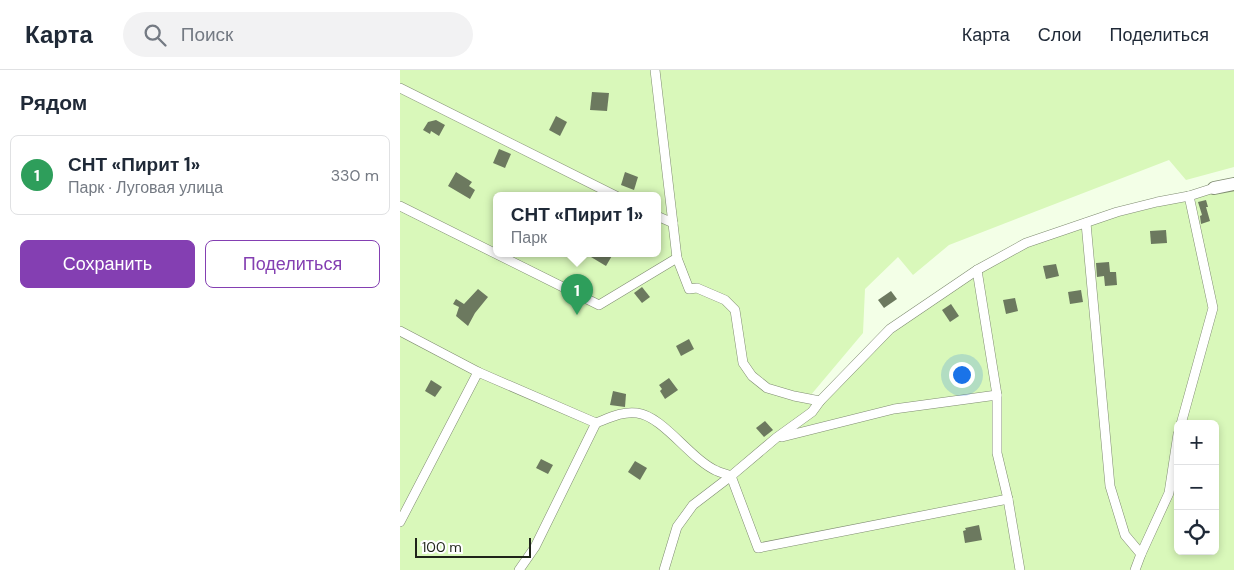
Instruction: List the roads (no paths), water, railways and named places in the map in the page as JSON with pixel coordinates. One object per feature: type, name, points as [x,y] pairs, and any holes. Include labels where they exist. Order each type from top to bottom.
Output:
[{"type":"street","points":[[655,70],[676,258],[689,289],[697,288],[725,300],[735,310],[743,363],[752,376],[767,388],[820,401]]},
{"type":"street","points":[[400,88],[608,192]]},
{"type":"street","points":[[664,570],[677,527],[693,505],[732,476],[776,438],[812,412],[820,401],[890,329],[977,270],[1026,243],[1117,212],[1234,184]]},
{"type":"street","points":[[1182,420],[1213,308],[1188,196]]},
{"type":"street","points":[[400,206],[493,252]]},
{"type":"street","points":[[661,218],[673,223]]},
{"type":"street","points":[[1086,223],[1110,486],[1125,535],[1141,554]]},
{"type":"street","points":[[503,257],[599,305],[676,258]]},
{"type":"street","points":[[977,270],[997,395],[997,453],[1008,499],[1020,570]]},
{"type":"street","points":[[400,331],[478,372],[596,423]]},
{"type":"street","points":[[400,522],[478,372]]},
{"type":"street","points":[[776,438],[894,409],[997,395]]},
{"type":"street","points":[[519,570],[535,547],[596,423],[617,414],[637,412],[654,419],[697,458],[716,471],[732,476]]},
{"type":"street","points":[[1135,570],[1168,494],[1174,458]]},
{"type":"street","points":[[732,476],[758,548],[1008,499]]},
{"type":"place","name":"СНТ «Пирит 1»","points":[[577,315]]}]
